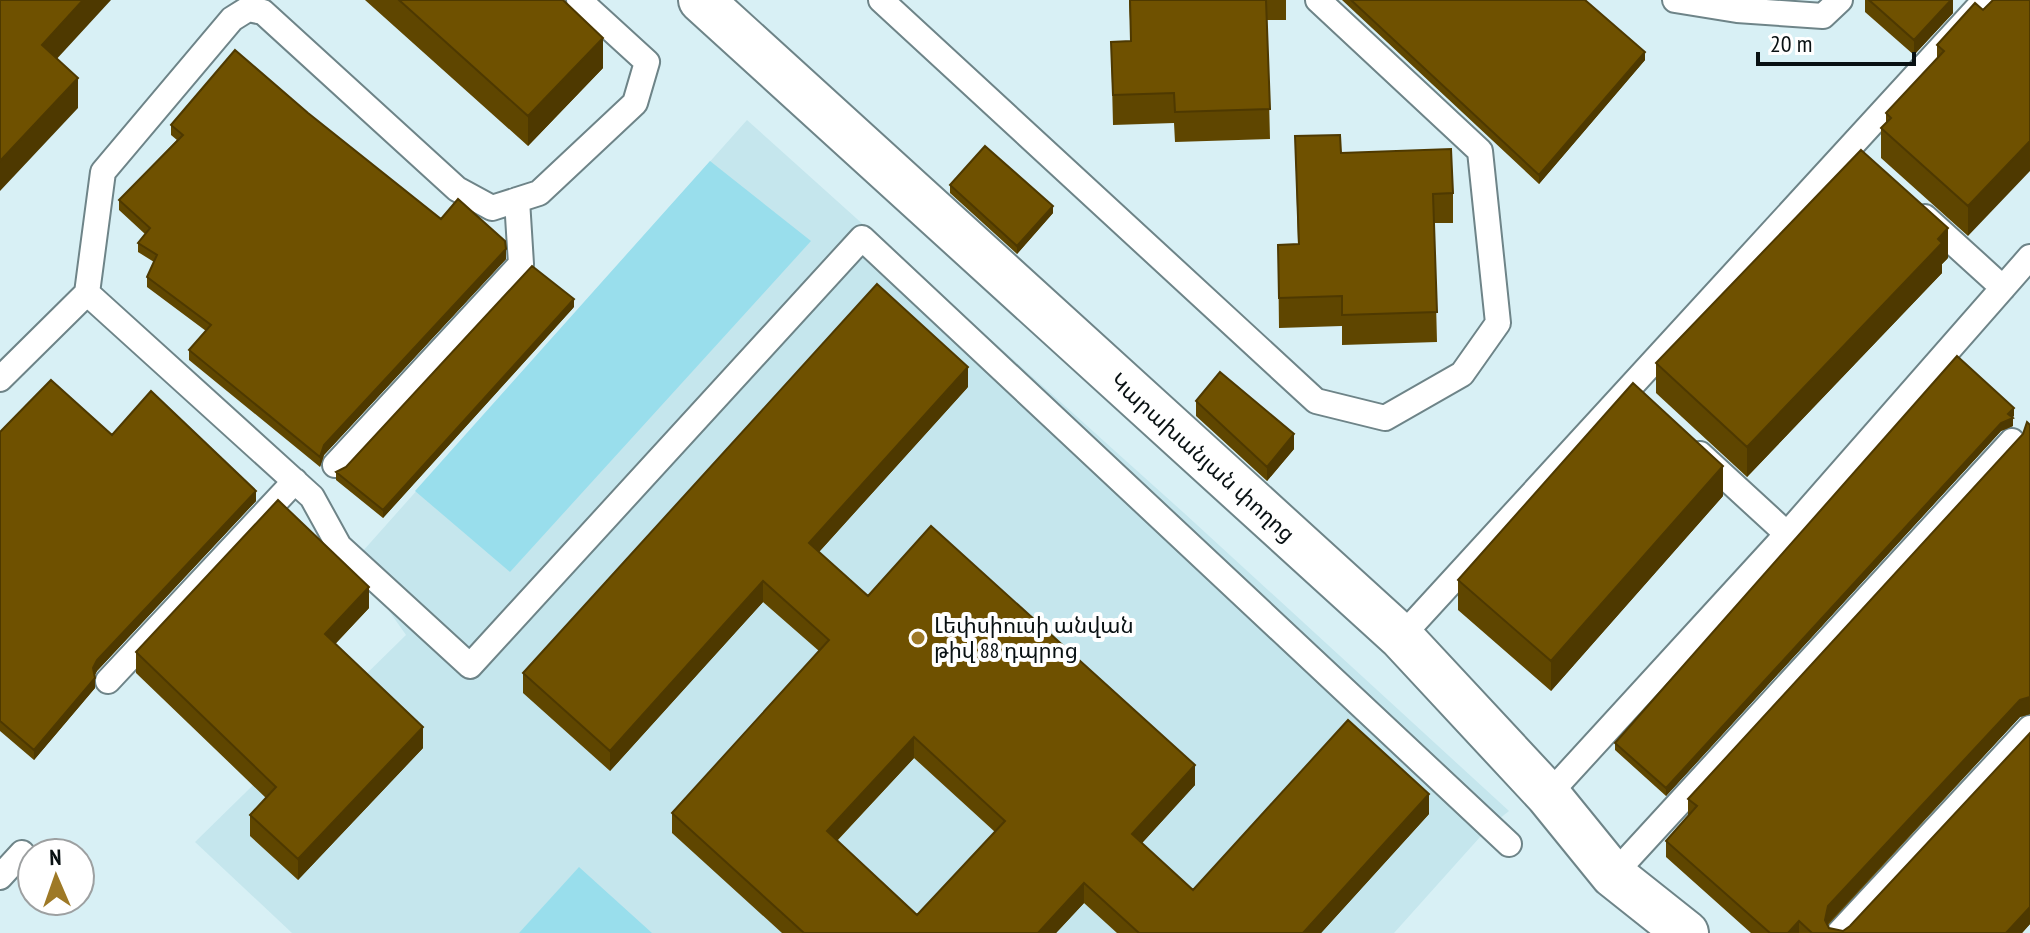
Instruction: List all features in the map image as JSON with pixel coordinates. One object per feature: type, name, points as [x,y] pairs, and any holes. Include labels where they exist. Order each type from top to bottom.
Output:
[{"type":"street","name":"Կարախանյան փողոց","points":[[701,0],[1401,637],[1548,795],[1613,875],[1686,933]]},
{"type":"lane","points":[[0,379],[87,293],[103,172],[232,19],[248,9],[263,12],[457,189],[492,208],[539,193],[635,103],[647,62],[579,0]]},
{"type":"lane","points":[[881,0],[1316,401],[1385,418],[1462,374],[1498,323],[1480,151],[1318,0]]},
{"type":"lane","points":[[1675,0],[1737,10],[1823,16],[1840,0]]},
{"type":"lane","points":[[1401,637],[1628,388],[1855,154],[1985,0]]},
{"type":"lane","points":[[335,465],[521,264],[517,200]]},
{"type":"lane","points":[[1908,202],[2003,288]]},
{"type":"lane","points":[[87,293],[312,497],[339,546],[470,666],[862,238],[1509,844]]},
{"type":"lane","points":[[1548,795],[1787,534],[2030,257]]},
{"type":"lane","points":[[1628,388],[1651,409]]},
{"type":"lane","points":[[1685,440],[1787,534]]},
{"type":"lane","points":[[1613,875],[2012,441]]},
{"type":"lane","points":[[108,681],[295,481]]},
{"type":"lane","points":[[1839,933],[2030,728]]},
{"type":"lane","points":[[0,877],[16,860]]},
{"type":"shaded area","points":[[747,120],[1184,513],[1509,811],[1489,827],[1394,933],[292,933],[195,842],[406,635],[354,561]]},
{"type":"shaded area","points":[[710,161],[811,241],[510,572],[415,491]]},
{"type":"shaded area","points":[[579,867],[652,933],[519,933]]},
{"type":"building","points":[[0,0],[83,0],[42,45],[78,78],[0,161]]},
{"type":"building","points":[[399,0],[563,0],[603,38],[528,116]]},
{"type":"building","points":[[1130,0],[1266,0],[1270,109],[1175,112],[1174,93],[1113,95],[1111,42],[1131,41]]},
{"type":"building","points":[[1351,0],[1585,0],[1645,52],[1539,175]]},
{"type":"building","points":[[1869,0],[1951,0],[1914,40]]},
{"type":"building","points":[[1993,0],[2030,0],[2030,141],[1968,206],[1881,128],[1891,118],[1886,113],[1944,51],[1937,45],[1975,3],[1983,10]]},
{"type":"building","points":[[235,50],[308,113],[441,219],[458,199],[505,241],[506,249],[324,445],[320,457],[189,350],[211,325],[147,277],[157,255],[138,243],[150,228],[119,200],[183,135],[171,125]]},
{"type":"building","points":[[1340,135],[1341,153],[1451,149],[1453,193],[1433,194],[1437,312],[1342,315],[1342,296],[1279,298],[1278,245],[1299,244],[1295,136]]},
{"type":"building","points":[[985,146],[1053,206],[1017,246],[950,185]]},
{"type":"building","points":[[1861,150],[1948,228],[1938,239],[1942,243],[1747,447],[1656,363]]},
{"type":"building","points":[[532,266],[574,299],[383,510],[336,472],[346,467]]},
{"type":"building","name":"Լեփսիուսի անվան թիվ 88 դպրոց","points":[[877,284],[968,367],[809,543],[868,596],[931,526],[1195,765],[1132,834],[1193,890],[1348,720],[1429,794],[1303,933],[1139,933],[1084,883],[1038,933],[804,933],[672,813],[829,640],[763,581],[610,751],[523,673]],"holes":[[[914,737],[1005,821],[917,915],[827,831]]]},
{"type":"building","points":[[1957,356],[2014,408],[2008,414],[2013,418],[2001,423],[1666,788],[1615,743]]},
{"type":"building","points":[[1220,372],[1294,434],[1267,467],[1196,401]]},
{"type":"building","points":[[51,380],[112,435],[151,391],[256,491],[97,660],[93,668],[95,678],[34,750],[0,721],[0,432]]},
{"type":"building","points":[[1633,383],[1723,466],[1551,661],[1458,580]]},
{"type":"building","points":[[2027,422],[2030,425],[2030,697],[2020,700],[1828,906],[1825,920],[1829,928],[1843,931],[1850,926],[2030,733],[2030,907],[2006,933],[1812,933],[1799,921],[1788,933],[1770,933],[1666,841],[1697,806],[1688,799],[2023,434]]},
{"type":"building","points":[[278,500],[369,587],[325,634],[423,727],[298,859],[250,815],[276,787],[136,652]]},
{"type":"place","name":"Լեփսիուսի անվան թիվ 88 դպրոց","points":[[918,638]]}]
